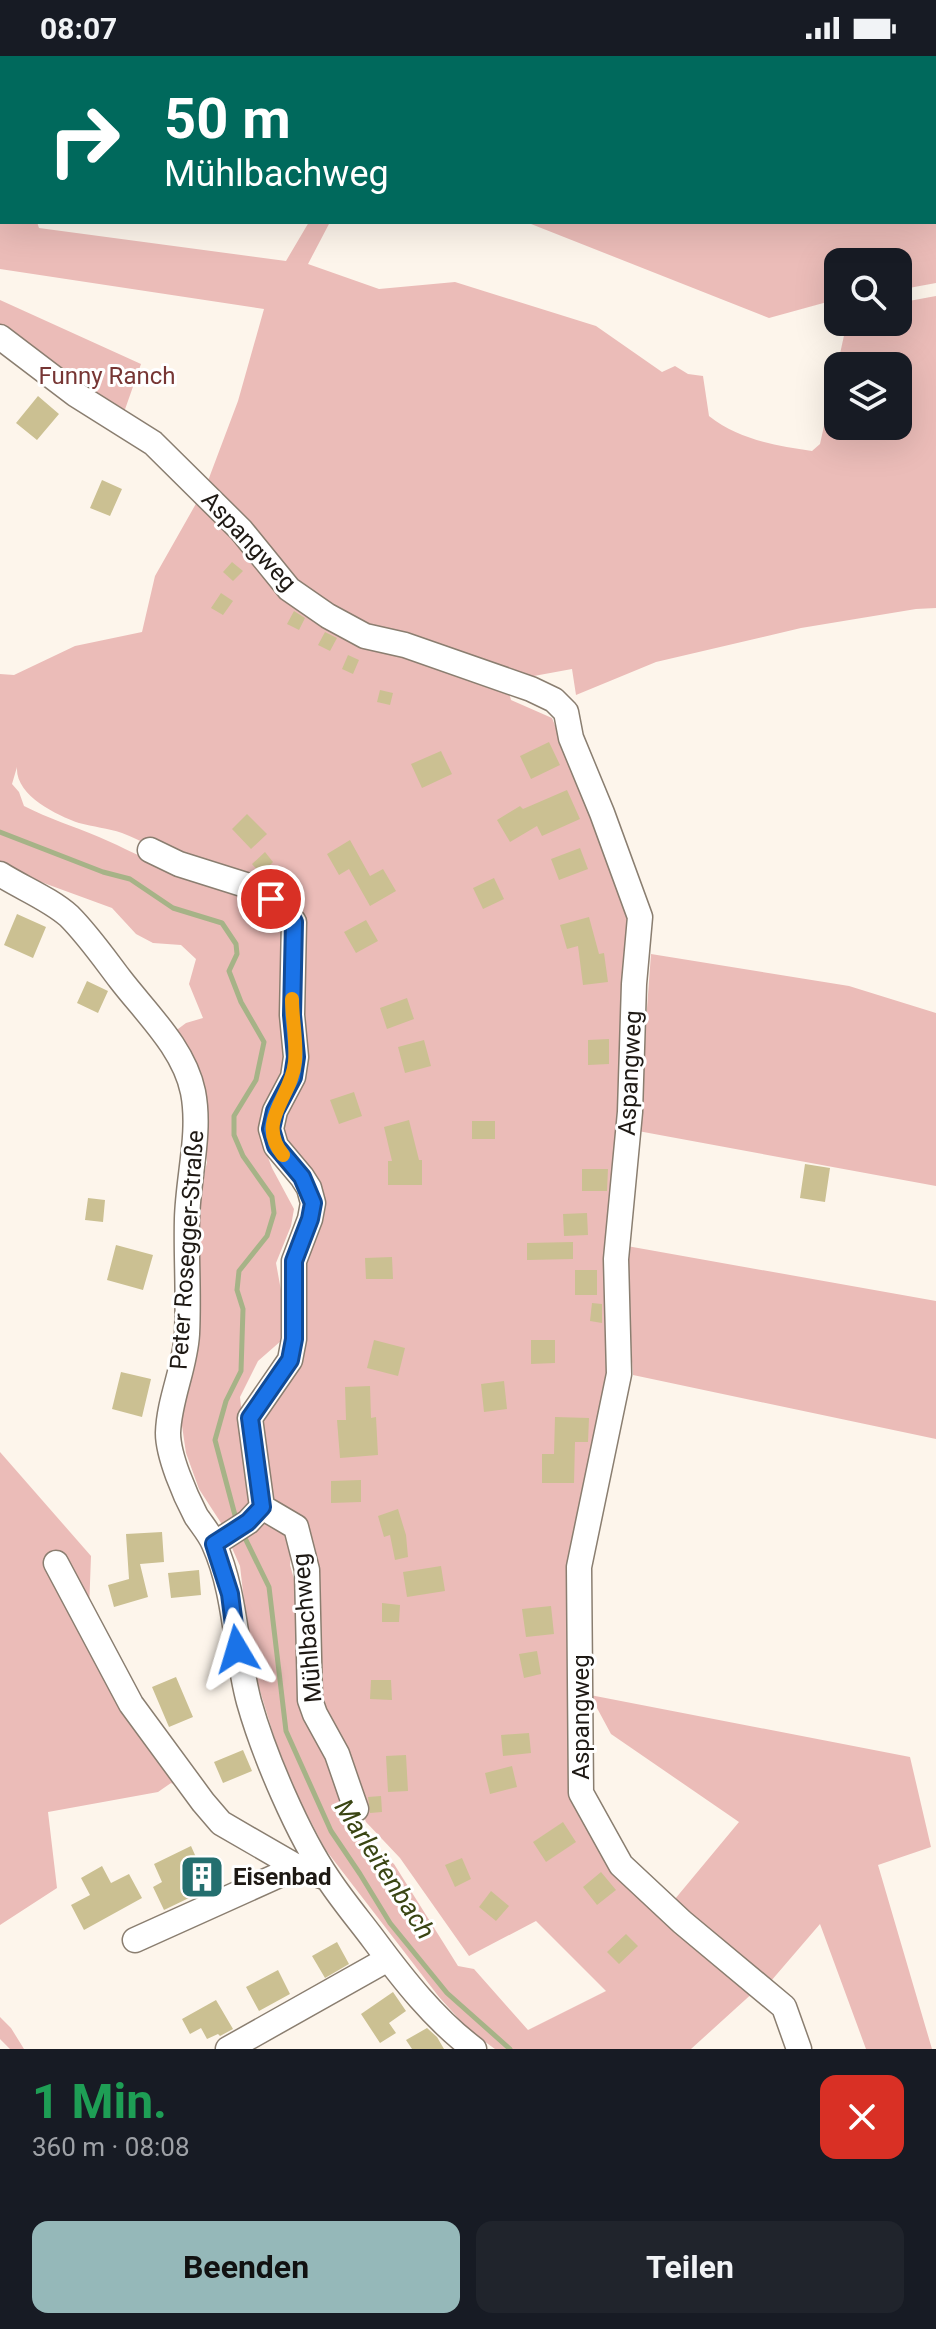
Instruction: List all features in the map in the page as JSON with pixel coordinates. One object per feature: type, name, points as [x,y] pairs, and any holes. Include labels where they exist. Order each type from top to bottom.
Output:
[{"type":"street","name":"Aspangweg","points":[[0,337],[75,394],[153,443],[241,530],[289,589],[328,616],[365,636],[405,645],[531,689],[554,700],[566,712],[571,738],[640,917],[634,984],[630,1112],[616,1259],[619,1374],[579,1567],[581,1793],[621,1865],[682,1922],[784,2007],[799,2049]]},
{"type":"street","points":[[150,850],[179,864],[252,887],[283,907],[294,922],[292,1015],[296,1057],[293,1077],[275,1111],[271,1129],[276,1146],[302,1177],[313,1203],[294,1261],[294,1339],[290,1360],[250,1418],[255,1514],[214,1544]]},
{"type":"street","name":"Peter Rosegger-Straße","points":[[0,874],[66,914],[169,1042],[184,1066],[192,1091],[196,1127],[187,1221],[187,1333],[184,1365],[171,1410],[168,1435],[172,1457],[195,1514],[214,1544],[230,1594],[237,1649],[254,1715],[285,1794],[327,1878],[434,2014],[474,2049]]},
{"type":"street","name":"Mühlbachweg","points":[[255,1514],[296,1527],[307,1570],[310,1700],[337,1754],[356,1809]]},
{"type":"street","points":[[56,1563],[131,1704],[221,1823],[297,1867],[327,1878]]},
{"type":"street","points":[[135,1940],[297,1867]]},
{"type":"street","points":[[228,2049],[388,1959]]},
{"type":"green space","points":[[0,224],[38,224],[39,228],[286,261],[308,224],[329,224],[308,264],[379,289],[455,282],[596,326],[662,372],[675,366],[688,374],[703,376],[709,416],[733,431],[758,440],[812,451],[820,444],[824,426],[824,440],[912,440],[912,352],[840,352],[844,336],[912,336],[912,300],[936,296],[936,608],[801,628],[656,662],[576,695],[572,669],[506,681],[511,700],[552,718],[634,922],[610,1257],[614,1376],[571,1579],[568,1681],[573,1797],[617,1872],[677,1928],[756,1990],[691,2049],[495,2049],[470,2031],[439,1997],[325,1849],[297,1795],[275,1740],[251,1661],[240,1566],[221,1523],[199,1489],[186,1453],[181,1419],[199,1314],[196,1259],[198,1202],[207,1162],[196,1085],[170,1035],[186,1023],[203,1018],[189,984],[196,959],[181,945],[153,943],[136,934],[112,908],[0,867],[0,674],[14,675],[75,646],[142,632],[155,576],[206,486],[238,401],[264,309],[0,269]],"holes":[[[17,767],[23,786],[30,795],[59,815],[122,833],[179,861],[188,858],[194,866],[252,882],[297,914],[296,989],[306,1055],[301,1073],[281,1109],[277,1128],[282,1145],[311,1180],[318,1198],[318,1208],[299,1264],[297,1345],[282,1381],[256,1417],[269,1497],[300,1526],[316,1596],[312,1671],[318,1712],[334,1741],[366,1822],[400,1858],[469,1956],[536,1921],[606,1991],[528,2030],[474,1969],[458,1966],[394,1864],[366,1840],[355,1823],[327,1754],[304,1713],[306,1694],[300,1600],[290,1565],[293,1537],[284,1525],[261,1514],[248,1470],[240,1397],[258,1361],[282,1340],[282,1296],[276,1263],[291,1226],[294,1209],[263,1144],[273,1089],[287,1057],[283,921],[246,893],[154,862],[24,806],[12,784]]]},
{"type":"green space","points":[[531,224],[936,224],[936,283],[912,287],[912,248],[824,248],[824,303],[769,318]]},
{"type":"green space","name":"Funny Ranch","points":[[0,300],[141,364],[123,415],[0,331]]},
{"type":"green space","points":[[651,954],[849,986],[936,1013],[936,1186],[638,1131]]},
{"type":"green space","points":[[627,1246],[936,1301],[936,1439],[633,1375],[626,1278]]},
{"type":"green space","points":[[0,1452],[91,1556],[89,1610],[192,1794],[171,1783],[158,1792],[48,1812],[57,1888],[0,1925]]},
{"type":"green space","points":[[590,1695],[910,1757],[931,1847],[878,1865],[932,2049],[866,2049],[820,1924],[771,1981],[670,1905],[739,1822],[611,1734]]},
{"type":"green space","points":[[0,2017],[24,2049],[10,2049],[0,2039]]},
{"type":"building","points":[[38,396],[59,414],[37,440],[16,423]]},
{"type":"building","points":[[102,480],[122,489],[110,516],[90,508]]},
{"type":"building","points":[[232,562],[243,571],[233,581],[223,572]]},
{"type":"building","points":[[221,593],[233,601],[223,615],[211,608]]},
{"type":"building","points":[[294,611],[305,618],[299,630],[287,624]]},
{"type":"building","points":[[325,632],[337,638],[330,651],[318,645]]},
{"type":"building","points":[[348,655],[359,660],[353,674],[342,669]]},
{"type":"building","points":[[380,690],[393,693],[390,705],[377,702]]},
{"type":"building","points":[[549,742],[560,765],[531,779],[520,756]]},
{"type":"building","points":[[441,751],[452,774],[422,788],[411,764]]},
{"type":"building","points":[[567,790],[580,819],[542,836],[537,826],[510,842],[497,820],[520,806],[523,809]]},
{"type":"building","points":[[247,814],[267,834],[251,849],[232,829]]},
{"type":"building","points":[[350,840],[370,876],[383,869],[396,891],[370,906],[349,869],[339,875],[327,854]]},
{"type":"building","points":[[580,848],[588,869],[559,880],[551,859]]},
{"type":"building","points":[[265,852],[273,862],[261,874],[252,864]]},
{"type":"building","points":[[494,878],[504,899],[483,909],[473,888]]},
{"type":"building","points":[[17,914],[46,927],[33,958],[4,945]]},
{"type":"building","points":[[589,917],[599,954],[604,953],[608,982],[583,985],[578,946],[567,949],[560,925]]},
{"type":"building","points":[[366,920],[378,941],[356,953],[344,932]]},
{"type":"building","points":[[87,981],[108,991],[98,1013],[77,1003]]},
{"type":"building","points":[[407,998],[414,1019],[387,1029],[380,1008]]},
{"type":"building","points":[[609,1039],[609,1064],[588,1065],[588,1040]]},
{"type":"building","points":[[424,1040],[431,1066],[405,1073],[398,1047]]},
{"type":"building","points":[[354,1092],[362,1116],[339,1124],[330,1100]]},
{"type":"building","points":[[409,1120],[419,1160],[422,1160],[422,1185],[388,1185],[388,1161],[392,1161],[384,1127]]},
{"type":"building","points":[[472,1121],[495,1121],[495,1139],[472,1139]]},
{"type":"building","points":[[805,1164],[830,1168],[825,1202],[800,1198]]},
{"type":"building","points":[[582,1169],[608,1169],[607,1191],[582,1191]]},
{"type":"building","points":[[88,1198],[105,1200],[103,1222],[85,1220]]},
{"type":"building","points":[[587,1213],[588,1235],[564,1236],[563,1214]]},
{"type":"building","points":[[573,1242],[573,1259],[527,1260],[527,1243]]},
{"type":"building","points":[[116,1245],[153,1255],[143,1290],[107,1280]]},
{"type":"building","points":[[392,1257],[393,1279],[366,1279],[365,1258]]},
{"type":"building","points":[[575,1270],[597,1270],[597,1295],[575,1295]]},
{"type":"building","points":[[592,1303],[602,1304],[602,1323],[590,1321]]},
{"type":"building","points":[[374,1340],[405,1348],[398,1376],[367,1368]]},
{"type":"building","points":[[531,1340],[555,1340],[555,1363],[531,1364]]},
{"type":"building","points":[[121,1372],[151,1379],[142,1417],[112,1409]]},
{"type":"building","points":[[504,1381],[507,1409],[484,1412],[481,1384]]},
{"type":"building","points":[[370,1386],[371,1418],[376,1417],[378,1455],[340,1458],[337,1420],[346,1420],[345,1387]]},
{"type":"building","points":[[555,1417],[589,1418],[588,1442],[575,1442],[574,1483],[542,1483],[542,1454],[554,1454]]},
{"type":"building","points":[[361,1480],[361,1502],[331,1503],[331,1481]]},
{"type":"building","points":[[398,1509],[406,1535],[408,1557],[395,1560],[390,1535],[384,1537],[378,1516]]},
{"type":"building","points":[[162,1532],[164,1562],[140,1564],[148,1597],[114,1607],[108,1585],[129,1579],[126,1534]]},
{"type":"building","points":[[441,1566],[445,1591],[407,1597],[403,1572]]},
{"type":"building","points":[[199,1570],[201,1595],[171,1598],[168,1573]]},
{"type":"building","points":[[382,1603],[400,1605],[399,1622],[382,1622]]},
{"type":"building","points":[[551,1606],[554,1634],[526,1637],[522,1609]]},
{"type":"building","points":[[537,1651],[541,1674],[524,1678],[519,1654]]},
{"type":"building","points":[[176,1677],[193,1717],[169,1727],[152,1687]]},
{"type":"building","points":[[371,1680],[391,1680],[392,1700],[370,1699]]},
{"type":"building","points":[[529,1733],[531,1753],[503,1756],[501,1735]]},
{"type":"building","points":[[243,1750],[252,1771],[223,1783],[214,1762]]},
{"type":"building","points":[[406,1755],[408,1791],[388,1792],[386,1756]]},
{"type":"building","points":[[512,1766],[517,1787],[490,1794],[485,1773]]},
{"type":"building","points":[[381,1796],[382,1812],[370,1813],[368,1797]]},
{"type":"building","points":[[563,1822],[576,1842],[546,1862],[533,1842]]},
{"type":"building","name":"Eisenbad","points":[[191,1846],[199,1864],[194,1876],[213,1867],[220,1883],[164,1910],[153,1887],[162,1882],[154,1864]]},
{"type":"building","points":[[462,1858],[471,1879],[455,1887],[445,1865]]},
{"type":"building","points":[[102,1866],[111,1883],[129,1874],[142,1898],[84,1930],[71,1905],[90,1895],[81,1878]]},
{"type":"building","points":[[601,1872],[616,1890],[597,1905],[583,1887]]},
{"type":"building","points":[[491,1891],[509,1906],[496,1921],[479,1907]]},
{"type":"building","points":[[626,1934],[638,1946],[619,1964],[607,1952]]},
{"type":"building","points":[[337,1942],[349,1964],[325,1978],[312,1956]]},
{"type":"building","points":[[278,1970],[290,1994],[259,2011],[246,1987]]},
{"type":"building","points":[[393,1992],[406,2011],[389,2023],[396,2033],[380,2043],[361,2014]]},
{"type":"building","points":[[216,2000],[233,2029],[207,2039],[201,2028],[190,2034],[182,2019]]},
{"type":"building","points":[[427,2028],[444,2049],[412,2049],[406,2040]]},
{"type":"waterway","name":"Marleitenbach","points":[[0,832],[103,872],[130,879],[173,908],[222,923],[236,944],[237,954],[229,971],[241,1002],[264,1042],[256,1080],[234,1116],[234,1135],[243,1156],[272,1197],[274,1213],[267,1236],[239,1271],[237,1290],[243,1309],[241,1371],[226,1401],[215,1440],[236,1519]]},
{"type":"waterway","name":"Marleitenbach","points":[[242,1532],[269,1587],[286,1731],[331,1831],[390,1923],[447,1993],[510,2049]]},
{"type":"slow traffic","points":[[283,1155],[276,1146],[271,1129],[275,1111],[293,1077],[296,1057],[292,999]]},
{"type":"place","name":"Eisenbad","points":[[202,1877]]},
{"type":"route","points":[[237,1649],[230,1594],[214,1544],[248,1522],[262,1507],[250,1418],[286,1369],[293,1351],[294,1261],[313,1203],[309,1188],[272,1137],[275,1111],[293,1077],[296,1057],[292,1015],[294,922],[289,913],[271,899]]}]
